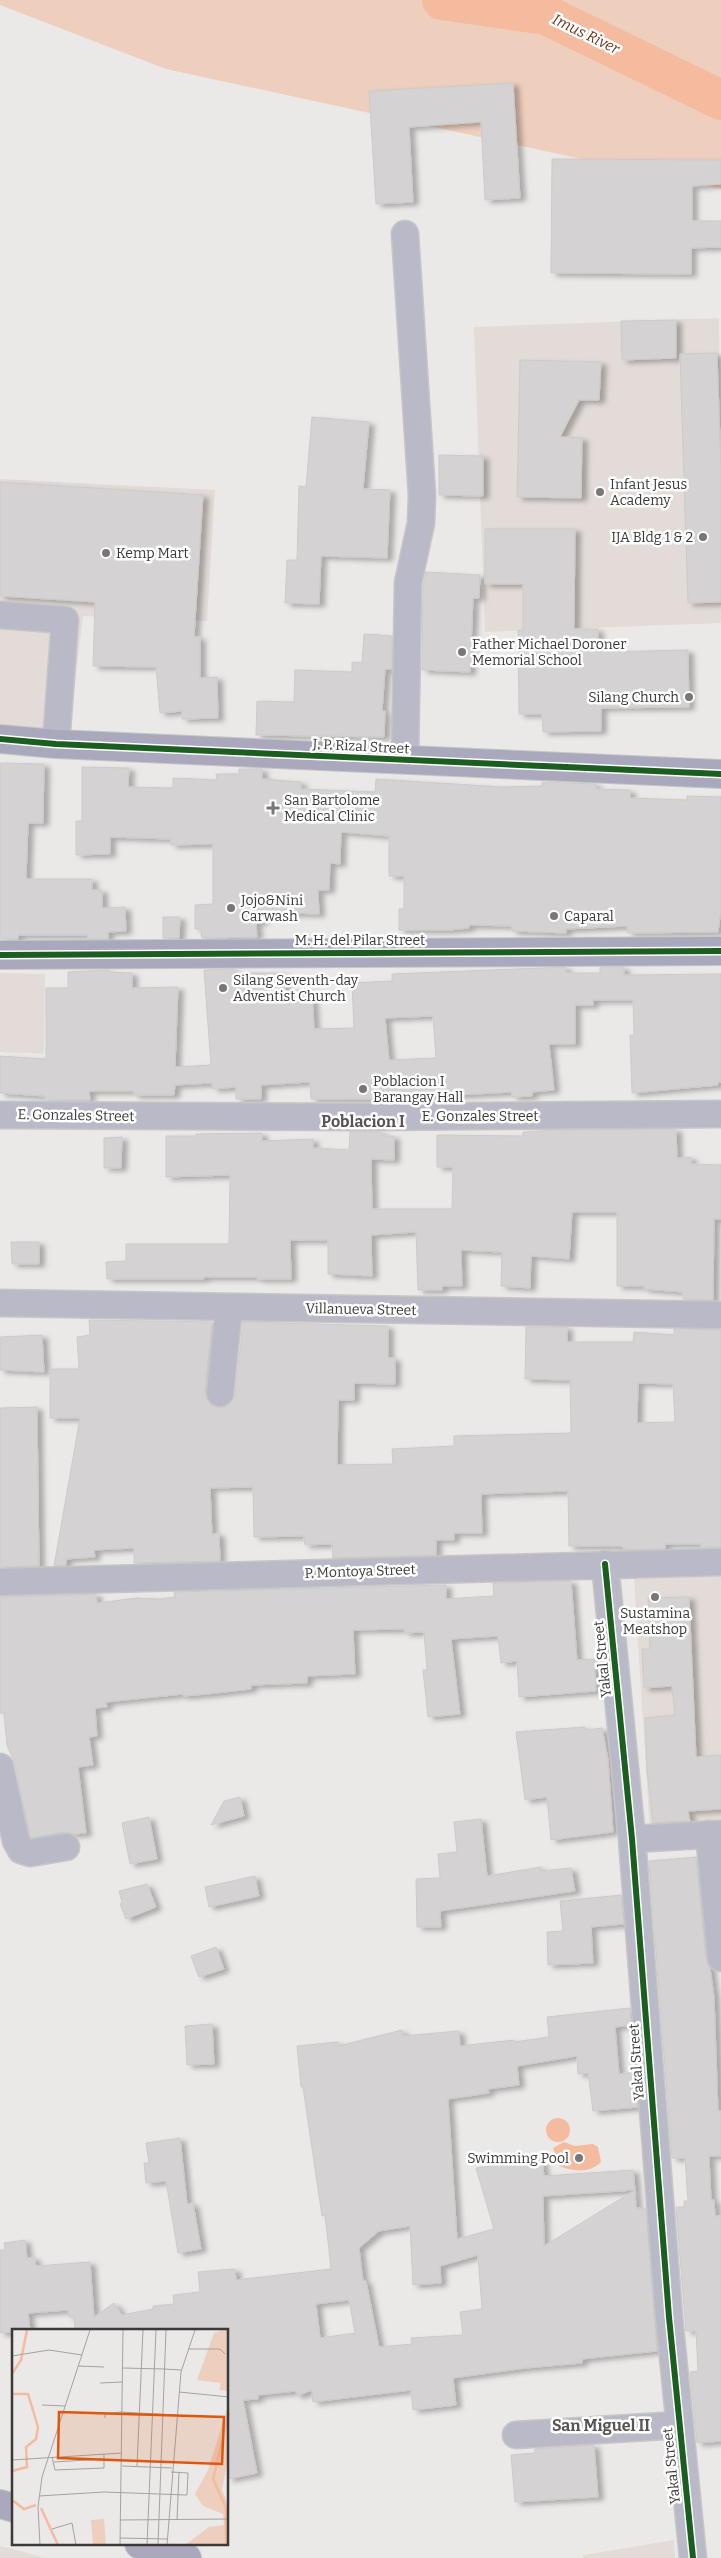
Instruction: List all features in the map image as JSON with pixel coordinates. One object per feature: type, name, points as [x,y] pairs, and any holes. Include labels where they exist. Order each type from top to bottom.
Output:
[{"type":"main road","name":"J. P. Rizal Street","points":[[0,739],[56,744],[721,774]]},
{"type":"main road","name":"M. H. del Pilar Street","points":[[0,955],[721,951]]},
{"type":"main road","points":[[146,2546],[187,2558]]},
{"type":"street","points":[[405,234],[422,495],[421,523],[408,583],[405,760]]},
{"type":"street","points":[[0,615],[65,620],[56,744]]},
{"type":"street","name":"E. Gonzales Street","points":[[0,1114],[366,1118],[721,1114]]},
{"type":"street","name":"Villanueva Street","points":[[0,1303],[721,1315]]},
{"type":"street","points":[[220,1393],[229,1307]]},
{"type":"street","name":"P. Montoya Street","points":[[0,1582],[721,1562]]},
{"type":"street","name":"Yakal Street","points":[[605,1564],[632,1838],[669,2317],[693,2558]]},
{"type":"street","points":[[0,1767],[16,1842],[21,1850],[30,1853],[66,1847]]},
{"type":"street","points":[[632,1838],[715,1834],[721,1958]]},
{"type":"street","points":[[516,2435],[680,2425]]},
{"type":"shaded area","points":[[0,0],[721,0],[721,189],[166,69],[0,5]]},
{"type":"shaded area","name":"Infant Jesus Academy","points":[[719,318],[721,623],[485,632],[474,327]]},
{"type":"shaded area","name":"Kemp Mart","points":[[0,479],[215,490],[207,621],[83,616],[69,733],[0,727]]},
{"type":"shaded area","points":[[0,973],[45,974],[44,1054],[0,1052]]},
{"type":"shaded area","points":[[721,1576],[721,1827],[650,1832],[634,1579]]},
{"type":"shaded area","name":"Swimming Pool","points":[[553,2118],[563,2118],[570,2125],[570,2135],[563,2142],[553,2142],[546,2135],[546,2125]]},
{"type":"shaded area","name":"Swimming Pool","points":[[564,2142],[575,2146],[593,2144],[598,2147],[601,2162],[587,2170],[559,2166],[553,2148]]},
{"type":"shaded area","points":[[674,2540],[675,2558],[583,2558],[584,2555]]},
{"type":"shaded area","points":[[0,2546],[24,2552],[45,2558],[0,2558]]},
{"type":"building","points":[[513,83],[520,198],[485,200],[481,122],[409,127],[413,202],[376,204],[369,91]]},
{"type":"building","points":[[552,159],[721,160],[721,184],[692,186],[692,221],[721,221],[721,247],[691,248],[691,274],[551,273]]},
{"type":"building","points":[[676,320],[676,358],[622,360],[621,321]]},
{"type":"building","name":"IJA Bldg 1 & 2","points":[[717,353],[721,471],[721,602],[688,603],[680,354]]},
{"type":"building","points":[[520,360],[601,362],[599,400],[579,400],[560,437],[582,438],[581,498],[517,497]]},
{"type":"building","points":[[312,417],[369,422],[363,489],[390,490],[387,558],[321,556],[319,604],[285,603],[287,560],[297,560],[299,486],[306,487]]},
{"type":"building","points":[[439,455],[483,456],[483,496],[439,495]]},
{"type":"building","name":"Kemp Mart","points":[[0,482],[203,495],[194,637],[200,637],[200,678],[217,677],[218,718],[182,719],[182,711],[160,713],[156,667],[93,666],[95,602],[0,596]]},
{"type":"building","points":[[485,529],[575,529],[574,629],[598,629],[598,652],[688,650],[689,707],[601,708],[601,731],[543,732],[542,714],[519,714],[518,630],[523,630],[523,584],[485,584]]},
{"type":"building","points":[[426,572],[480,575],[479,598],[473,598],[470,672],[422,670],[423,585]]},
{"type":"building","points":[[364,634],[392,636],[392,669],[385,669],[382,711],[385,711],[384,737],[256,735],[257,701],[294,702],[295,670],[352,672],[352,662],[362,663]]},
{"type":"building","points":[[0,763],[44,764],[43,823],[28,823],[26,879],[92,879],[92,890],[102,890],[102,908],[125,907],[126,931],[108,932],[108,939],[88,939],[88,935],[18,935],[18,939],[0,939]]},
{"type":"building","points":[[82,767],[129,768],[128,787],[173,788],[173,778],[217,780],[216,774],[239,774],[239,769],[262,769],[262,779],[301,782],[301,789],[375,792],[376,779],[503,787],[542,786],[542,782],[596,784],[596,789],[630,790],[630,798],[687,800],[687,796],[721,797],[721,909],[718,932],[628,933],[627,926],[566,929],[566,933],[512,931],[512,926],[469,925],[469,928],[449,930],[399,930],[399,909],[404,909],[404,876],[389,876],[389,836],[341,832],[340,864],[330,863],[329,890],[318,890],[319,914],[263,912],[263,921],[256,922],[257,937],[202,938],[201,929],[195,929],[195,905],[213,904],[213,844],[171,845],[171,839],[110,837],[110,854],[76,855],[76,821],[82,821]]},
{"type":"building","points":[[163,917],[180,917],[179,938],[163,938]]},
{"type":"building","points":[[566,967],[566,973],[600,973],[600,967],[624,967],[624,975],[721,974],[721,1082],[718,1082],[718,1085],[632,1093],[630,1035],[634,1035],[633,1000],[593,1000],[593,1005],[575,1005],[575,1044],[549,1044],[554,1090],[532,1092],[532,1096],[512,1097],[512,1092],[382,1099],[311,1099],[310,1082],[261,1085],[261,1099],[236,1099],[236,1087],[213,1089],[212,1083],[175,1085],[174,1095],[134,1095],[134,1091],[89,1091],[90,1100],[45,1100],[45,1096],[0,1093],[0,1056],[46,1059],[46,988],[68,988],[68,972],[109,970],[109,972],[132,973],[132,988],[178,987],[175,1067],[211,1065],[204,970],[234,969],[234,973],[285,973],[285,991],[312,989],[314,1029],[354,1028],[352,983],[392,981],[392,974]],"holes":[[[433,1016],[436,1058],[389,1060],[385,1018]]]},
{"type":"building","points":[[676,1129],[677,1158],[691,1157],[691,1164],[721,1165],[721,1219],[714,1219],[713,1300],[683,1299],[683,1292],[644,1289],[644,1286],[617,1286],[617,1212],[572,1212],[569,1259],[531,1256],[530,1288],[501,1286],[502,1252],[461,1250],[462,1286],[442,1286],[442,1290],[418,1290],[416,1232],[371,1235],[372,1276],[328,1274],[328,1240],[290,1240],[291,1279],[204,1277],[204,1279],[107,1279],[106,1262],[126,1261],[126,1244],[229,1244],[230,1175],[166,1177],[166,1136],[262,1133],[262,1141],[313,1139],[313,1148],[349,1150],[350,1132],[382,1132],[382,1136],[394,1136],[394,1160],[371,1159],[372,1209],[452,1209],[453,1167],[437,1167],[437,1135],[523,1136],[523,1132],[556,1130]]},
{"type":"building","points":[[122,1137],[121,1168],[104,1168],[104,1138]]},
{"type":"building","points":[[11,1242],[39,1242],[39,1264],[12,1264]]},
{"type":"building","points":[[89,1320],[212,1322],[205,1392],[211,1405],[219,1408],[227,1406],[235,1395],[243,1322],[388,1326],[388,1358],[395,1358],[395,1384],[354,1383],[354,1400],[338,1400],[337,1465],[393,1464],[392,1449],[454,1446],[454,1436],[571,1433],[570,1380],[525,1379],[526,1327],[567,1327],[567,1342],[633,1342],[634,1332],[674,1335],[674,1329],[721,1330],[721,1547],[701,1547],[701,1544],[665,1544],[665,1549],[627,1550],[621,1546],[569,1546],[568,1491],[481,1494],[482,1533],[454,1533],[454,1540],[436,1540],[436,1555],[333,1558],[332,1544],[305,1545],[304,1536],[254,1537],[253,1487],[210,1488],[212,1534],[219,1533],[220,1561],[134,1563],[134,1548],[94,1550],[95,1557],[66,1559],[66,1565],[54,1566],[80,1418],[50,1418],[50,1369],[79,1369],[77,1337],[90,1335]],"holes":[[[638,1383],[673,1384],[675,1422],[637,1423]]]},
{"type":"building","points":[[42,1335],[44,1372],[0,1370],[0,1337]]},
{"type":"building","points":[[37,1407],[39,1566],[0,1567],[0,1408]]},
{"type":"building","points":[[571,1581],[577,1660],[594,1659],[596,1691],[519,1697],[517,1661],[501,1663],[498,1636],[451,1639],[460,1714],[428,1717],[423,1670],[427,1670],[424,1632],[405,1633],[404,1629],[353,1630],[355,1674],[307,1676],[307,1683],[251,1685],[251,1689],[106,1702],[107,1707],[95,1708],[97,1736],[89,1737],[93,1765],[78,1767],[86,1833],[74,1834],[64,1832],[31,1838],[30,1836],[15,1764],[7,1745],[4,1713],[0,1713],[0,1597],[96,1594],[97,1603],[137,1598],[160,1599],[175,1597],[174,1592],[446,1585],[446,1599],[494,1596],[493,1583]]},
{"type":"building","points":[[689,1597],[696,1757],[721,1755],[721,1809],[688,1811],[690,1821],[653,1823],[647,1770],[645,1718],[675,1715],[672,1686],[644,1688],[642,1649],[650,1649],[648,1598]]},
{"type":"building","points":[[585,1727],[585,1730],[602,1728],[608,1760],[613,1832],[551,1840],[547,1797],[525,1800],[516,1732]]},
{"type":"building","points":[[240,1797],[244,1816],[211,1825],[224,1801]]},
{"type":"building","points":[[149,1817],[157,1859],[130,1864],[122,1823]]},
{"type":"building","points":[[481,1819],[487,1876],[541,1867],[541,1871],[571,1868],[575,1891],[440,1911],[441,1927],[417,1927],[416,1879],[440,1878],[438,1854],[457,1852],[454,1822]]},
{"type":"building","points":[[696,1857],[706,1959],[710,1968],[714,1997],[718,2111],[721,2111],[721,2156],[709,2156],[711,2200],[714,2200],[715,2216],[721,2216],[721,2441],[697,2443],[690,2372],[698,2371],[696,2331],[686,2331],[676,2207],[684,2207],[684,2201],[688,2201],[685,2158],[672,2158],[649,1861]]},
{"type":"building","points":[[255,1876],[259,1896],[209,1907],[205,1887]]},
{"type":"building","points":[[147,1884],[156,1907],[126,1919],[120,1904],[122,1902],[119,1891]]},
{"type":"building","points":[[621,1895],[624,1924],[591,1927],[593,1963],[548,1965],[547,1932],[563,1931],[560,1901]]},
{"type":"building","points":[[216,1947],[224,1969],[199,1977],[191,1956]]},
{"type":"building","points":[[630,2008],[631,2025],[615,2027],[619,2074],[635,2072],[638,2107],[593,2111],[588,2073],[578,2074],[577,2056],[517,2066],[519,2085],[488,2089],[489,2093],[448,2099],[457,2239],[494,2229],[476,2168],[542,2160],[544,2176],[633,2170],[635,2190],[636,2208],[646,2209],[657,2351],[582,2359],[582,2363],[526,2368],[453,2378],[456,2405],[413,2410],[411,2390],[313,2402],[312,2390],[297,2396],[296,2391],[258,2395],[258,2399],[243,2400],[257,2473],[229,2479],[229,2329],[75,2329],[74,2317],[69,2317],[68,2310],[28,2313],[30,2329],[12,2329],[12,2332],[0,2333],[0,2250],[5,2250],[4,2243],[25,2240],[27,2258],[34,2257],[36,2266],[90,2262],[94,2317],[114,2303],[122,2315],[153,2309],[153,2306],[174,2304],[173,2295],[200,2292],[198,2272],[235,2269],[236,2280],[331,2269],[325,2215],[322,2216],[303,2087],[301,2087],[297,2046],[338,2042],[338,2046],[402,2030],[403,2036],[459,2031],[460,2046],[549,2037],[547,2017]],"holes":[[[635,2190],[544,2246],[543,2196]],[[410,2226],[413,2285],[441,2283],[440,2266],[478,2255],[482,2309],[460,2312],[463,2335],[411,2338],[412,2344],[379,2347],[366,2281],[363,2281],[359,2248],[379,2231]],[[349,2300],[355,2333],[320,2338],[316,2304]]]},
{"type":"building","points":[[212,2024],[214,2064],[187,2065],[185,2026]]},
{"type":"building","points":[[180,2138],[187,2204],[193,2203],[201,2249],[178,2253],[166,2181],[146,2183],[144,2163],[149,2163],[146,2143]]},
{"type":"building","points":[[594,2445],[598,2497],[515,2502],[511,2455],[535,2453],[535,2449]]},
{"type":"waterway","name":"Imus River","points":[[442,0],[546,15],[721,100]]},
{"type":"cycle path","points":[[0,739],[56,744],[721,774]]},
{"type":"cycle path","points":[[0,955],[721,951]]},
{"type":"cycle path","points":[[605,1564],[632,1839],[669,2317],[693,2558]]},
{"type":"place","name":"Infant Jesus Academy","points":[[600,492]]},
{"type":"place","name":"IJA Bldg 1 & 2","points":[[703,537]]},
{"type":"place","name":"Kemp Mart","points":[[106,553]]},
{"type":"place","name":"Father Michael Doroner Memorial School","points":[[462,652]]},
{"type":"place","name":"Silang Church","points":[[689,697]]},
{"type":"place","name":"San Bartolome Medical Clinic","points":[[273,808]]},
{"type":"place","name":"Jojo&Nini Carwash","points":[[231,908]]},
{"type":"place","name":"Caparal","points":[[554,916]]},
{"type":"place","name":"Silang Seventh-day Adventist Church","points":[[223,988]]},
{"type":"place","name":"Poblacion I Barangay Hall","points":[[363,1089]]},
{"type":"place","name":"Sustamina Meatshop","points":[[655,1597]]},
{"type":"place","name":"Swimming Pool","points":[[579,2158]]},
{"type":"district","name":"Poblacion I","points":[[363,1121]]},
{"type":"district","name":"San Miguel II","points":[[601,2425]]}]
